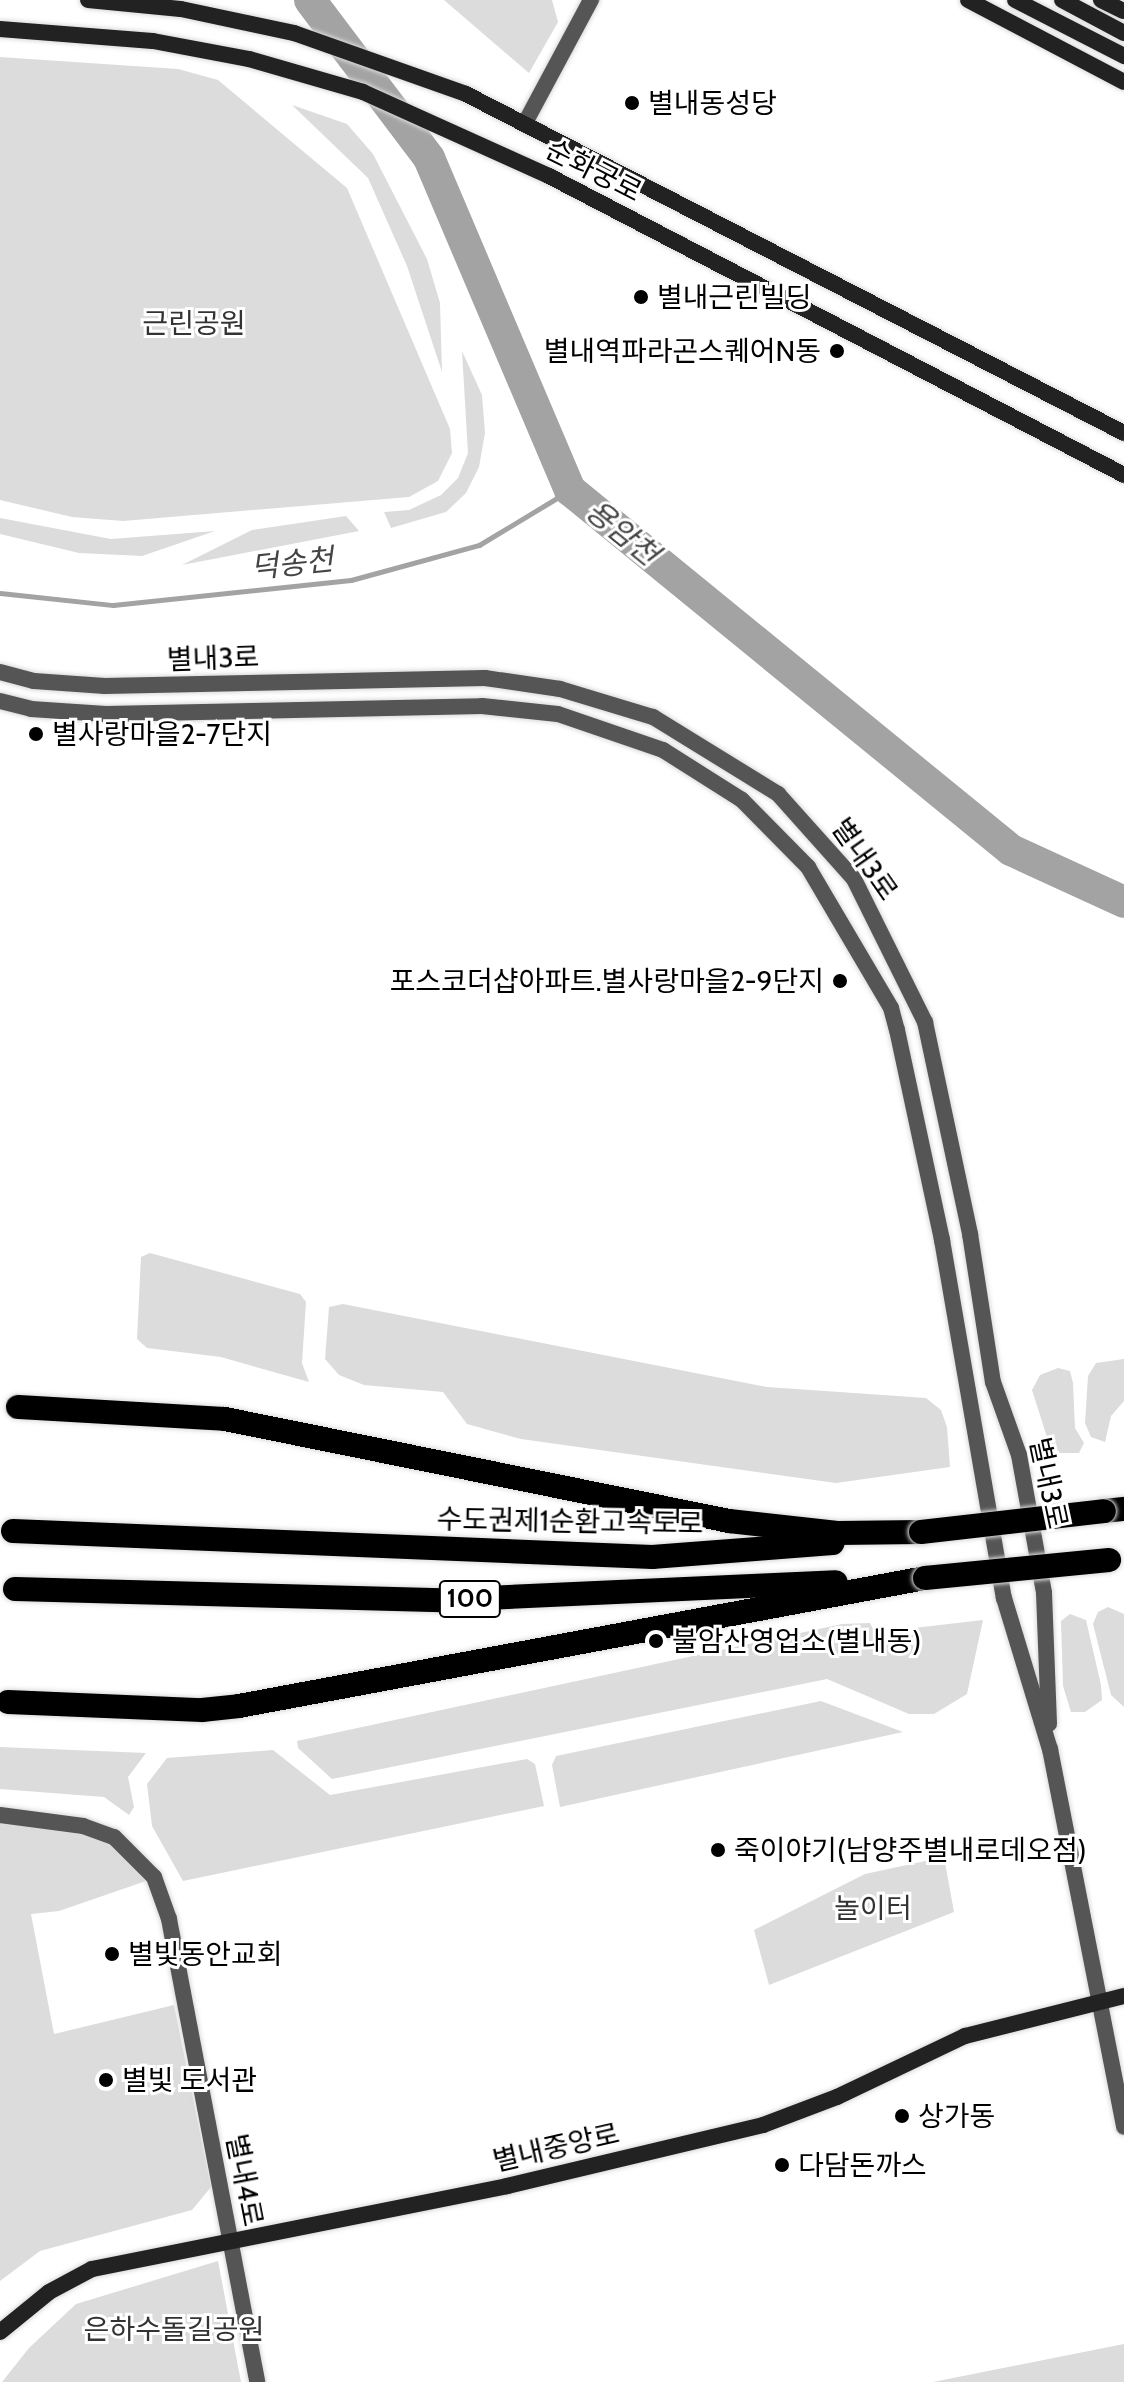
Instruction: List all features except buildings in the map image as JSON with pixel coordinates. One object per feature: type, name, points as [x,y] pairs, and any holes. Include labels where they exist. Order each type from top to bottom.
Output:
[{"type":"highway","points":[[18,1407],[225,1419],[729,1521],[837,1533],[921,1532]]},
{"type":"highway","name":"수도권제1순환고속도로","points":[[13,1531],[652,1557],[719,1555],[1114,1510]]},
{"type":"highway","name":"100","points":[[15,1589],[442,1600],[925,1578],[1116,1559]]},
{"type":"highway","points":[[8,1702],[202,1710],[239,1706],[925,1578]]},
{"type":"street","name":"순화궁로","points":[[88,0],[181,9],[294,33],[383,62],[522,121],[1124,433]]},
{"type":"street","points":[[522,121],[591,0]]},
{"type":"street","points":[[968,0],[1124,82]]},
{"type":"street","points":[[1015,0],[1124,56]]},
{"type":"street","points":[[1062,0],[1124,33]]},
{"type":"street","points":[[1101,0],[1124,11]]},
{"type":"street","name":"순화궁로","points":[[0,29],[153,41],[249,59],[363,92],[549,176],[1124,475]]},
{"type":"street","name":"별내3로","points":[[0,672],[34,681],[105,686],[485,678],[560,689],[653,717],[696,739],[778,794],[809,825],[854,879],[925,1022],[970,1234],[993,1382],[1019,1455],[1044,1593],[1050,1749]]},
{"type":"street","name":"별내3로","points":[[0,701],[31,709],[106,714],[482,706],[558,714],[663,750],[742,800],[808,867],[891,1008],[942,1240],[1004,1598],[1050,1749],[1124,2127]]},
{"type":"street","name":"별내4로","points":[[0,1815],[83,1826],[114,1837],[154,1877],[169,1919],[257,2382]]},
{"type":"street","name":"별내중앙로","points":[[0,2332],[49,2292],[92,2269],[507,2186],[763,2125],[837,2097],[965,2036],[1124,1996]]},
{"type":"green space","points":[[444,0],[552,0],[558,22],[529,73]]},
{"type":"green space","name":"근린공원","points":[[0,57],[178,69],[218,80],[347,188],[450,429],[452,453],[438,481],[409,497],[123,521],[72,517],[0,500]]},
{"type":"green space","points":[[292,105],[347,124],[373,154],[427,259],[440,303],[442,372],[407,266],[368,178]]},
{"type":"green space","points":[[462,351],[482,395],[485,433],[479,467],[466,493],[446,512],[391,528],[384,512],[409,510],[441,495],[458,478],[468,453]]},
{"type":"green space","points":[[346,516],[359,531],[182,565],[252,530]]},
{"type":"green space","points":[[0,518],[111,539],[215,531],[142,556],[79,553],[0,534]]},
{"type":"green space","points":[[150,1253],[300,1294],[306,1302],[302,1363],[309,1382],[221,1357],[147,1348],[137,1339],[141,1257]]},
{"type":"green space","points":[[343,1304],[767,1387],[926,1398],[941,1410],[947,1427],[950,1467],[836,1483],[521,1439],[467,1424],[443,1392],[364,1385],[339,1375],[325,1359],[329,1307]]},
{"type":"green space","points":[[1124,1359],[1124,1401],[1111,1416],[1105,1442],[1091,1437],[1085,1423],[1088,1376],[1096,1363]]},
{"type":"green space","points":[[1058,1368],[1070,1371],[1073,1383],[1075,1428],[1084,1443],[1079,1453],[1052,1453],[1032,1390],[1040,1375]]},
{"type":"green space","points":[[1108,1607],[1124,1614],[1124,1707],[1111,1695],[1093,1624],[1098,1612]]},
{"type":"green space","points":[[1070,1614],[1086,1620],[1101,1685],[1102,1700],[1085,1712],[1071,1712],[1063,1686],[1061,1621]]},
{"type":"green space","points":[[983,1620],[967,1694],[934,1714],[909,1714],[827,1679],[332,1779],[298,1748],[297,1741],[842,1624],[870,1623],[878,1639],[897,1646],[909,1645],[914,1628]]},
{"type":"green space","points":[[821,1701],[903,1732],[560,1807],[552,1765],[556,1756]]},
{"type":"green space","points":[[0,1747],[146,1753],[128,1777],[134,1807],[129,1815],[104,1797],[0,1789]]},
{"type":"green space","points":[[273,1750],[330,1795],[527,1759],[535,1764],[544,1806],[183,1881],[152,1826],[147,1784],[167,1758]]},
{"type":"green space","points":[[0,1822],[88,1832],[122,1847],[146,1881],[59,1911],[31,1914],[54,2034],[174,2005],[211,2187],[192,2210],[40,2251],[0,2281]]},
{"type":"green space","name":"놀이터","points":[[944,1857],[954,1912],[769,1985],[754,1930],[865,1874]]},
{"type":"green space","name":"은하수돌길공원","points":[[218,2261],[241,2382],[2,2382],[29,2348],[76,2304]]},
{"type":"green space","points":[[1124,2344],[1124,2382],[933,2382]]},
{"type":"waterway","name":"용암천","points":[[310,0],[429,158],[570,490],[1011,850],[1124,902]]},
{"type":"waterway","name":"덕송천","points":[[0,593],[113,605],[351,580],[479,545],[570,490]]},
{"type":"place","name":"별내동성당","points":[[632,103]]},
{"type":"place","name":"별내근린빌딩","points":[[641,297]]},
{"type":"place","name":"별내역파라곤스퀘어N동","points":[[837,351]]},
{"type":"place","name":"별사랑마을2-7단지","points":[[36,734]]},
{"type":"place","name":"포스코더샵아파트.별사랑마을2-9단지","points":[[840,981]]},
{"type":"place","name":"불암산영업소(별내동)","points":[[656,1641]]},
{"type":"place","name":"죽이야기(남양주별내로데오점)","points":[[718,1850]]},
{"type":"place","name":"별빛동안교회","points":[[112,1954]]},
{"type":"place","name":"별빛 도서관","points":[[106,2080]]},
{"type":"place","name":"상가동","points":[[902,2116]]},
{"type":"place","name":"다담돈까스","points":[[782,2165]]}]
